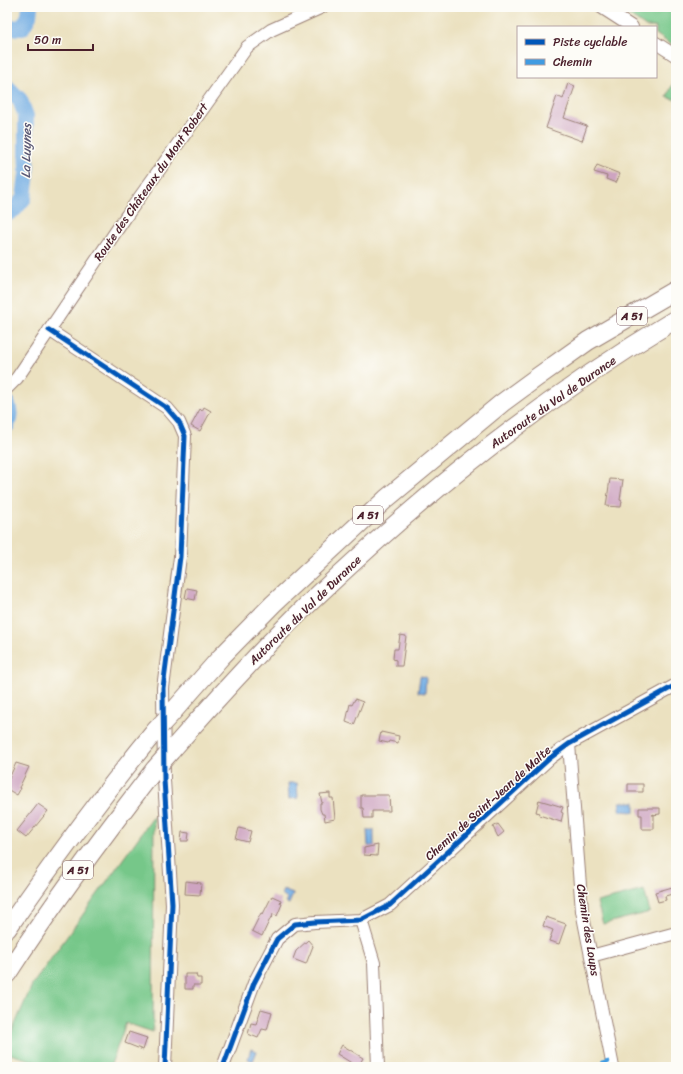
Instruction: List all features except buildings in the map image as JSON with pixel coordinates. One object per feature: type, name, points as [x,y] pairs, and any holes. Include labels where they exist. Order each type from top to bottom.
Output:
[{"type":"highway","points":[[588,341],[676,278]]},
{"type":"highway","name":"Autoroute du Val de Durance","points":[[7,929],[88,816],[156,730],[221,657],[315,563],[386,498],[502,403],[588,341],[676,290]]},
{"type":"highway","name":"Autoroute du Val de Durance","points":[[7,974],[77,872],[155,769],[229,685],[292,620],[344,570],[429,495],[466,465],[568,389],[676,318]]},
{"type":"highway","points":[[568,389],[676,331]]},
{"type":"street","name":"Route des Châteaux du Mont Robert","points":[[7,388],[17,378],[127,215],[247,47],[271,30],[322,7]]},
{"type":"street","points":[[601,7],[630,26]]},
{"type":"street","points":[[657,44],[676,56]]},
{"type":"street","points":[[50,330],[167,408],[179,422],[185,436],[180,557],[163,688],[164,780],[172,904],[164,1067]]},
{"type":"street","name":"Chemin de Saint-Jean de Malte","points":[[361,920],[390,905],[550,758],[569,744],[676,686]]},
{"type":"street","name":"Chemin des Loups","points":[[569,744],[582,911],[612,1067]]},
{"type":"street","points":[[223,1067],[254,983],[277,939],[296,924],[361,920],[374,963],[378,1067]]},
{"type":"street","points":[[591,956],[676,933]]},
{"type":"green space","points":[[617,7],[676,7],[676,48],[657,35],[657,26],[645,26]]},
{"type":"green space","points":[[676,76],[676,100],[667,97]]},
{"type":"green space","points":[[154,816],[153,1032],[126,1023],[110,1067],[53,1067],[7,1053],[7,1043],[32,985]]},
{"type":"green space","points":[[644,890],[650,912],[603,924],[597,902]]},
{"type":"water","points":[[420,676],[426,677],[425,693],[418,692]]},
{"type":"water","points":[[288,783],[297,783],[298,798],[289,799]]},
{"type":"water","points":[[620,802],[635,802],[635,812],[620,811]]},
{"type":"water","points":[[367,830],[374,830],[374,846],[368,846]]},
{"type":"water","points":[[283,890],[293,894],[289,904],[286,903],[288,899],[281,895]]},
{"type":"water","points":[[251,1049],[257,1051],[253,1061],[248,1059]]},
{"type":"waterway","name":"La Luynes","points":[[7,27],[22,28],[29,16],[30,7]]},
{"type":"waterway","name":"La Luynes","points":[[7,87],[20,100],[26,116],[27,173],[24,198],[15,209],[7,214]]},
{"type":"waterway","name":"La Luynes","points":[[7,403],[10,414],[7,425]]},
{"type":"marked path","points":[[590,1067],[611,1061]]},
{"type":"cycle path","points":[[49,330],[167,408],[179,422],[185,436],[180,557],[163,688],[164,780],[172,904],[165,1067]]},
{"type":"cycle path","points":[[223,1067],[254,983],[277,939],[295,924],[361,920],[390,905],[550,758],[569,744],[676,685]]}]
